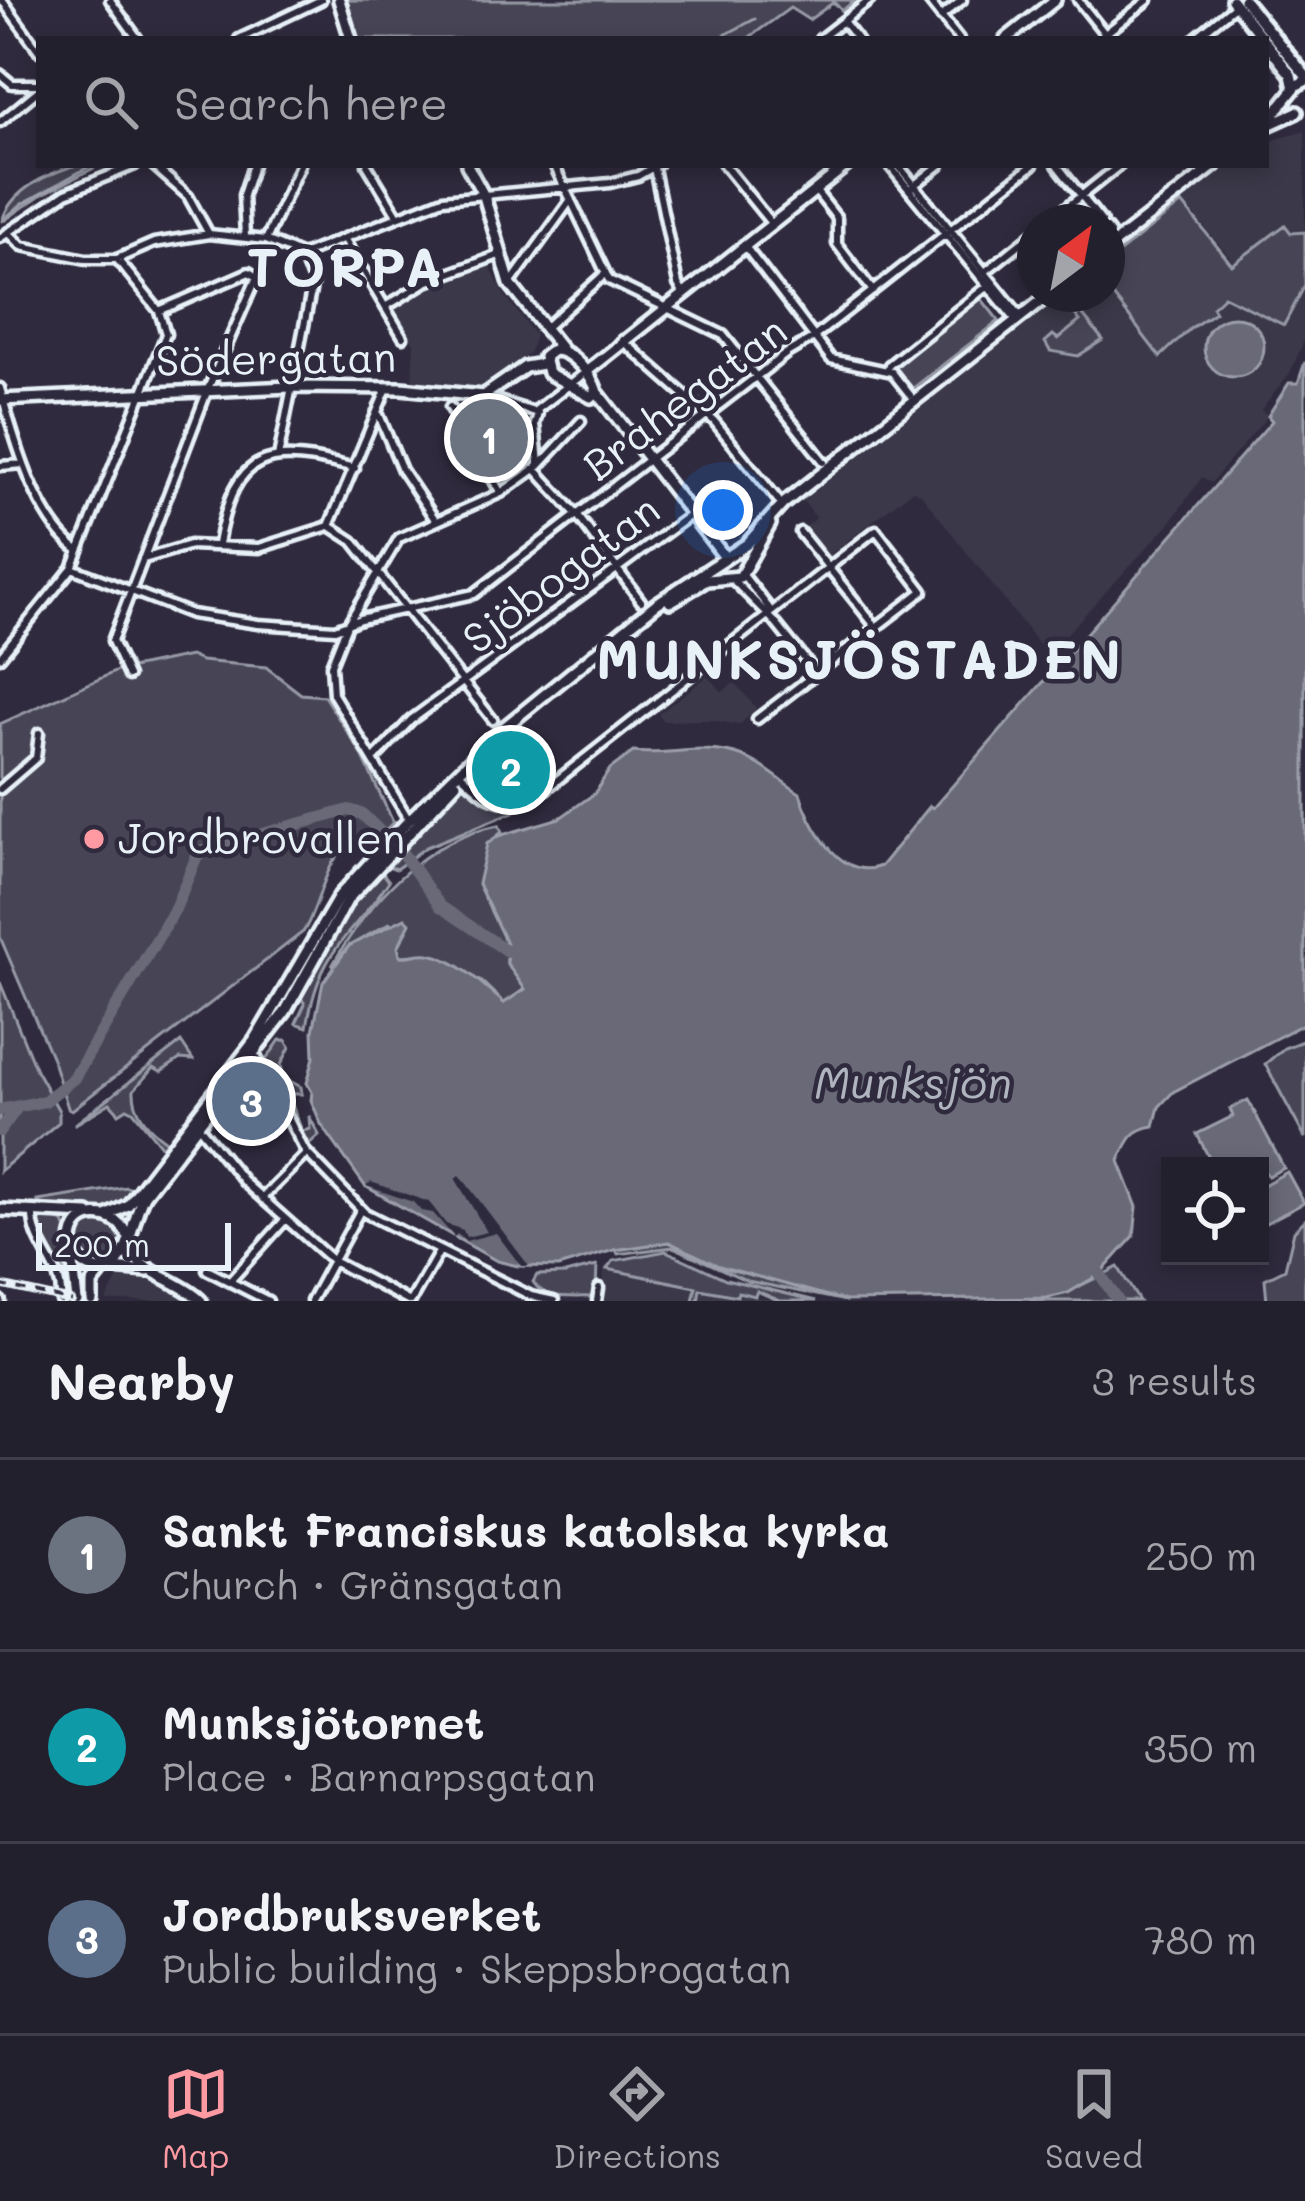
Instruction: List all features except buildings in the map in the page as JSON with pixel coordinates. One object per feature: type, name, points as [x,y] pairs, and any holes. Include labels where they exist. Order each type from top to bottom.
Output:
[{"type":"main road","points":[[339,0],[350,36]]},
{"type":"main road","points":[[1010,36],[1055,0]]},
{"type":"main road","points":[[1238,2],[1261,36]]},
{"type":"main road","points":[[1238,2],[1268,36]]},
{"type":"main road","points":[[1269,37],[1305,78],[1269,121]]},
{"type":"main road","points":[[1269,47],[1291,75],[1301,115],[1269,124]]},
{"type":"main road","points":[[469,168],[484,196],[511,284],[558,350],[586,372],[726,557],[742,560],[735,575]]},
{"type":"main road","points":[[586,372],[838,168]]},
{"type":"main road","points":[[1125,235],[1211,168]]},
{"type":"main road","points":[[461,774],[506,726],[587,659],[747,544],[781,502],[1027,312]]},
{"type":"main road","points":[[558,350],[544,357],[548,373],[611,410]]},
{"type":"main road","points":[[483,396],[525,368],[544,364]]},
{"type":"main road","name":"Södergatan","points":[[1,396],[290,387],[483,396]]},
{"type":"main road","points":[[584,396],[597,392]]},
{"type":"main road","points":[[0,1210],[117,1214],[255,1040],[340,895],[499,738],[676,598],[707,580],[735,575],[781,502]]},
{"type":"main road","points":[[726,557],[718,569],[735,575]]},
{"type":"main road","points":[[145,1195],[257,1058],[348,899],[385,852]]},
{"type":"main road","points":[[92,1301],[92,1284],[122,1259],[145,1195],[285,1012]]},
{"type":"main road","points":[[54,1212],[65,1218],[73,1234],[77,1301]]},
{"type":"main road","points":[[73,1234],[93,1215]]},
{"type":"main road","points":[[108,1215],[118,1221],[138,1262],[201,1301]]},
{"type":"main road","points":[[74,1250],[85,1265],[164,1275]]},
{"type":"street","points":[[2,0],[36,47]]},
{"type":"street","points":[[245,36],[321,0]]},
{"type":"street","points":[[824,36],[869,0]]},
{"type":"street","points":[[928,0],[956,36]]},
{"type":"street","points":[[940,17],[962,0]]},
{"type":"street","points":[[1078,0],[1107,36],[1148,0]]},
{"type":"street","points":[[113,1],[136,36]]},
{"type":"street","points":[[1198,36],[1238,2]]},
{"type":"street","points":[[843,21],[855,36]]},
{"type":"street","points":[[0,74],[11,83],[36,87]]},
{"type":"street","points":[[0,122],[36,90]]},
{"type":"street","points":[[156,168],[188,196],[208,234]]},
{"type":"street","points":[[245,237],[243,195],[252,168]]},
{"type":"street","points":[[266,240],[299,168]]},
{"type":"street","points":[[370,168],[398,216]]},
{"type":"street","points":[[555,168],[609,280],[723,334],[824,462]]},
{"type":"street","points":[[302,255],[433,202],[624,180],[650,168]]},
{"type":"street","points":[[654,168],[677,284],[683,293]]},
{"type":"street","points":[[726,168],[771,224]]},
{"type":"street","points":[[896,168],[1018,319]]},
{"type":"street","points":[[912,188],[936,168]]},
{"type":"street","name":"Brahegatan","points":[[72,568],[219,620],[335,628],[474,594],[1029,168]]},
{"type":"street","points":[[1059,168],[1087,204]]},
{"type":"street","points":[[1071,204],[1116,168]]},
{"type":"street","points":[[0,238],[111,169]]},
{"type":"street","points":[[815,190],[837,218],[837,244],[873,291]]},
{"type":"street","points":[[511,284],[570,201]]},
{"type":"street","points":[[8,232],[22,246],[56,256],[117,259],[169,238],[208,234],[266,240],[302,255],[313,281],[278,457]]},
{"type":"street","points":[[344,238],[403,337]]},
{"type":"street","points":[[744,245],[831,359],[887,371],[910,395]]},
{"type":"street","points":[[982,274],[1017,246]]},
{"type":"street","points":[[385,307],[426,282],[499,255]]},
{"type":"street","points":[[0,657],[72,568],[166,334],[159,311],[117,259]]},
{"type":"street","points":[[128,676],[112,641],[256,274],[249,272],[159,311]]},
{"type":"street","points":[[549,333],[605,274]]},
{"type":"street","points":[[887,371],[990,284]]},
{"type":"street","points":[[622,340],[706,415],[781,502]]},
{"type":"street","points":[[586,372],[540,410],[535,424],[537,467],[641,601]]},
{"type":"street","points":[[143,559],[190,545],[259,548],[329,526],[387,388]]},
{"type":"street","points":[[1,396],[23,464],[63,536],[78,550]]},
{"type":"street","points":[[483,396],[520,411],[540,410]]},
{"type":"street","points":[[450,407],[501,493]]},
{"type":"street","points":[[379,415],[402,470],[436,520]]},
{"type":"street","points":[[412,823],[330,686],[332,665],[347,625],[399,538],[501,493],[537,467],[581,421]]},
{"type":"street","points":[[218,544],[241,475],[258,461],[278,457],[355,469]]},
{"type":"street","points":[[0,466],[23,464]]},
{"type":"street","name":"Sjöbogatan","points":[[374,759],[411,721],[693,513]]},
{"type":"street","points":[[329,526],[353,541],[494,720]]},
{"type":"street","points":[[461,774],[495,801],[532,800],[876,530],[923,591],[757,719]]},
{"type":"street","points":[[800,532],[876,627]]},
{"type":"street","points":[[735,575],[815,672]]},
{"type":"street","points":[[0,788],[35,758],[39,733]]},
{"type":"street","points":[[257,1058],[307,1154],[361,1209],[522,1297],[554,1301]]},
{"type":"street","points":[[201,1129],[262,1198],[333,1261],[410,1301],[440,1252]]},
{"type":"street","points":[[262,1198],[307,1154]]},
{"type":"street","points":[[311,1301],[361,1209]]},
{"type":"street","points":[[33,1210],[35,1237],[60,1278],[61,1301]]},
{"type":"street","points":[[230,1281],[285,1220]]},
{"type":"street","points":[[208,1270],[268,1301]]},
{"type":"street","points":[[597,1301],[598,1288]]},
{"type":"shaded area","points":[[347,0],[855,0],[842,11],[834,2],[809,20],[790,8],[751,36],[356,36]]},
{"type":"shaded area","points":[[1305,131],[1305,339],[1290,373],[1261,410],[1268,416],[1211,483],[1202,477],[1170,523],[1047,655],[921,494],[913,490],[828,556],[805,527],[816,518],[803,501],[1041,312],[1125,311],[1160,356],[1236,265],[1182,200],[1224,168],[1269,168],[1269,141]]},
{"type":"shaded area","points":[[68,168],[94,168],[5,220],[15,198],[43,178]]},
{"type":"shaded area","points":[[1182,203],[1232,265],[1285,225],[1291,233],[1305,232],[1305,285],[1284,325],[1224,296],[1212,307],[1215,312],[1160,357],[1125,311],[1125,248]]},
{"type":"shaded area","points":[[489,265],[535,335],[530,352],[486,387],[412,379],[414,344],[393,309],[434,284]]},
{"type":"shaded area","points":[[980,297],[999,321],[912,389],[893,366]]},
{"type":"shaded area","points":[[1081,313],[1103,340],[1078,356],[1050,351],[1045,342],[1053,335],[1058,339],[1080,321],[1076,316]]},
{"type":"shaded area","points":[[190,656],[266,667],[301,694],[324,696],[361,753],[393,822],[370,850],[358,843],[338,855],[303,932],[72,1110],[0,937],[0,724],[117,671]]},
{"type":"shaded area","points":[[709,675],[722,692],[735,682],[756,708],[739,725],[663,721],[658,714]]},
{"type":"shaded area","points":[[463,785],[484,802],[513,812],[426,847],[396,869],[385,865]]},
{"type":"shaded area","points":[[499,825],[502,832],[487,844],[484,898],[507,945],[507,963],[525,989],[505,1004],[482,982],[416,955],[399,956],[398,947],[407,931],[390,923],[349,946],[332,966],[362,919],[401,877],[447,844]]},
{"type":"shaded area","points":[[381,871],[389,881],[328,962],[307,1027],[296,1023],[305,1004],[303,986],[346,911]]},
{"type":"shaded area","points":[[0,982],[36,1070],[59,1111],[59,1122],[0,1171]]},
{"type":"shaded area","points":[[280,1040],[290,1047],[281,1065],[285,1081],[279,1083],[284,1089],[290,1081],[301,1087],[302,1094],[288,1094],[302,1131],[310,1129],[309,1116],[319,1135],[310,1143],[304,1140],[266,1060]]},
{"type":"shaded area","points":[[1305,1040],[1305,1138],[1265,1064],[1284,1048]]},
{"type":"shaded area","points":[[181,1042],[193,1060],[180,1059],[161,1072],[153,1068],[134,1090],[143,1119],[166,1141],[162,1147],[133,1111],[127,1108],[119,1113],[110,1103],[74,1125]]},
{"type":"shaded area","points":[[126,1187],[134,1190],[105,1209],[44,1207],[38,1201]]},
{"type":"shaded area","points":[[46,1216],[64,1222],[68,1232],[63,1271],[40,1239],[36,1225]]},
{"type":"shaded area","points":[[100,1219],[117,1225],[123,1242],[117,1259],[100,1265],[83,1259],[77,1242],[83,1225]]},
{"type":"shaded area","points":[[1305,1220],[1305,1301],[1267,1301],[1265,1279],[1285,1269],[1294,1231]]},
{"type":"shaded area","points":[[669,1242],[719,1266],[846,1301],[748,1281],[673,1247],[618,1254],[616,1250]]},
{"type":"shaded area","points":[[666,1251],[726,1279],[816,1301],[780,1301],[757,1291],[755,1296],[738,1292],[737,1296],[700,1289],[698,1301],[693,1301],[696,1287],[607,1269],[613,1261]]},
{"type":"shaded area","points":[[597,1266],[591,1297],[551,1295],[533,1282],[537,1275]]},
{"type":"shaded area","points":[[605,1266],[683,1281],[776,1301],[600,1301]]},
{"type":"shaded area","points":[[1118,1267],[1139,1301],[1029,1301],[1065,1292]]},
{"type":"shaded area","points":[[148,1274],[181,1290],[190,1301],[106,1301],[119,1275]]},
{"type":"water","points":[[1234,317],[1255,326],[1264,347],[1255,368],[1234,377],[1213,368],[1204,347],[1213,326]]},
{"type":"water","name":"Munksjön","points":[[1305,362],[1305,1023],[1173,1092],[1159,1107],[1154,1126],[1132,1137],[1119,1161],[1137,1207],[1134,1236],[1100,1274],[1068,1293],[1047,1298],[846,1301],[719,1266],[669,1242],[614,1250],[558,1267],[518,1266],[497,1261],[365,1186],[321,1124],[307,1083],[323,982],[349,946],[405,918],[410,923],[398,947],[400,956],[429,954],[450,961],[504,1003],[525,989],[507,964],[507,945],[478,884],[487,844],[498,836],[560,818],[594,794],[610,769],[633,752],[714,750],[749,759],[800,793],[819,834],[840,858],[866,869],[881,866],[1272,421],[1268,416],[1289,383],[1298,383]]},
{"type":"water","points":[[1248,1100],[1284,1168],[1269,1176],[1269,1157],[1208,1157],[1197,1134],[1233,1116],[1230,1109]]},
{"type":"water","points":[[1287,1172],[1304,1203],[1269,1221],[1269,1182]]},
{"type":"pier","points":[[460,1175],[529,1266],[521,1266],[496,1233],[466,1241],[457,1234],[454,1237],[433,1213],[366,1186],[371,1182],[429,1202],[446,1224],[463,1230],[466,1237],[487,1232],[455,1178]]},
{"type":"waterway","points":[[723,36],[755,19]]},
{"type":"waterway","points":[[2,221],[22,204],[87,168]]},
{"type":"waterway","points":[[0,1110],[45,1101],[74,1078],[175,909],[196,858],[205,850],[349,810],[362,814],[403,854],[440,906],[507,951]]},
{"type":"waterway","points":[[0,1131],[16,1109]]},
{"type":"waterway","points":[[1100,1274],[1118,1301]]},
{"type":"railway","points":[[0,1285],[72,1301]]},
{"type":"place","name":"Sankt Franciskus katolska kyrka","points":[[489,438]]},
{"type":"place","name":"Munksjötornet","points":[[511,770]]},
{"type":"place","name":"Jordbrovallen","points":[[94,839]]},
{"type":"place","name":"Jordbruksverket","points":[[251,1101]]},
{"type":"district","name":"TORPA","points":[[346,268]]},
{"type":"district","name":"MUNKSJÖSTADEN","points":[[860,660]]}]
